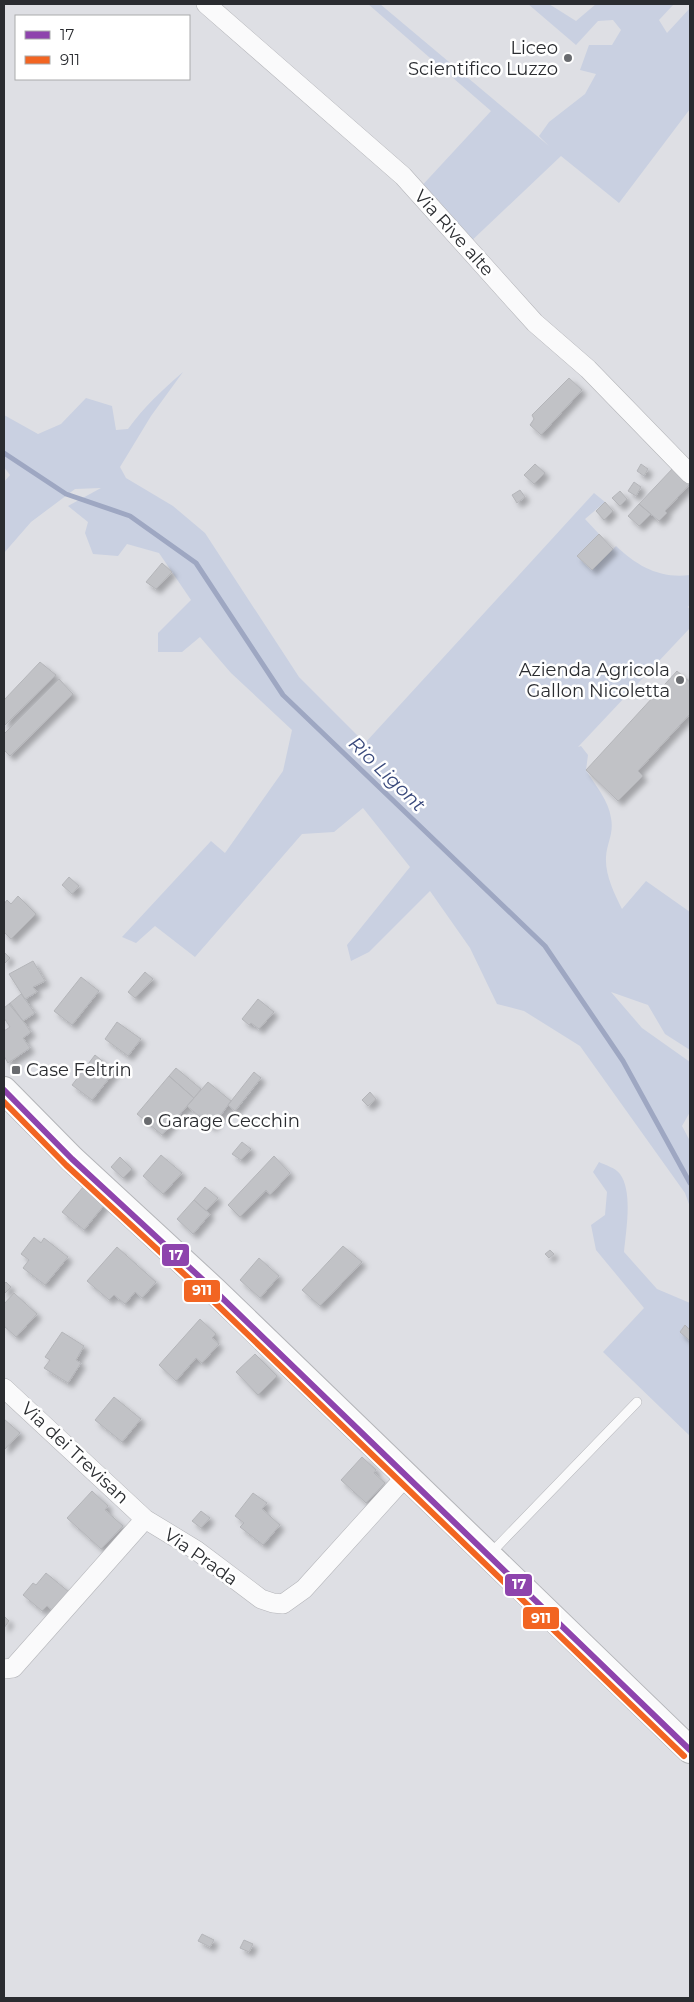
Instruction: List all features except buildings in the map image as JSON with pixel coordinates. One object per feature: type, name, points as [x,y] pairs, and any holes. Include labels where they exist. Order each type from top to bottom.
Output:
[{"type":"main road","points":[[4,1090],[72,1160],[209,1286],[407,1475],[488,1556],[690,1750]]},
{"type":"street","name":"Via Rive alte","points":[[206,4],[403,176],[534,323],[588,368],[690,474]]},
{"type":"street","name":"Via dei Trevisan","points":[[4,1388],[145,1519]]},
{"type":"street","name":"Via Prada","points":[[4,1669],[13,1668],[145,1519],[196,1550],[261,1599],[283,1604],[304,1589],[407,1475]]},
{"type":"lane","points":[[488,1556],[637,1402]]},
{"type":"shaded area","points":[[368,4],[380,4],[549,146],[539,136],[549,122],[585,94],[596,74],[580,70],[589,45],[612,45],[621,30],[613,20],[598,21],[576,45],[528,4],[549,4],[576,21],[596,4],[674,4],[659,20],[667,33],[690,8],[690,109],[619,203],[561,156],[466,246],[417,191],[491,111]]},
{"type":"shaded area","points":[[183,372],[151,416],[120,467],[126,478],[173,506],[205,533],[299,677],[365,743],[594,493],[605,502],[585,519],[599,534],[577,556],[592,570],[616,546],[632,560],[650,570],[669,575],[690,575],[690,604],[688,607],[690,610],[690,628],[578,747],[581,746],[588,755],[586,770],[605,799],[610,812],[612,829],[606,864],[611,884],[622,909],[646,881],[690,912],[690,1050],[665,1034],[648,1005],[611,992],[642,1028],[690,1062],[690,1112],[682,1126],[690,1141],[690,1207],[685,1193],[580,1046],[524,1011],[497,1004],[470,948],[430,891],[369,952],[351,961],[347,945],[410,867],[363,808],[334,832],[302,834],[195,957],[155,926],[136,943],[122,937],[211,841],[225,853],[283,771],[292,730],[231,673],[200,637],[182,652],[158,652],[158,633],[191,600],[159,553],[127,544],[118,556],[93,554],[85,533],[88,522],[68,506],[101,488],[75,489],[31,522],[4,553],[4,482],[10,475],[4,467],[4,415],[38,434],[61,424],[86,398],[112,406],[116,430],[128,429],[140,413]]},
{"type":"shaded area","points":[[599,1162],[616,1170],[624,1182],[628,1212],[624,1252],[657,1289],[690,1303],[690,1436],[603,1352],[644,1308],[596,1250],[591,1225],[605,1215],[607,1192],[593,1172]]},
{"type":"waterway","name":"Rio Ligont","points":[[4,453],[66,494],[130,516],[196,563],[283,695],[545,946],[623,1061],[690,1183]]},
{"type":"transit line","name":"17","points":[[4,1090],[72,1159],[216,1292],[690,1750]]},
{"type":"transit line","name":"911","points":[[4,1102],[66,1165],[210,1298],[684,1756]]},
{"type":"place","name":"Liceo Scientifico Luzzo","points":[[568,58]]},
{"type":"place","name":"Azienda Agricola Gallon Nicoletta","points":[[680,680]]},
{"type":"place","name":"Case Feltrin","points":[[16,1070]]},
{"type":"place","name":"Garage Cecchin","points":[[148,1121]]}]
